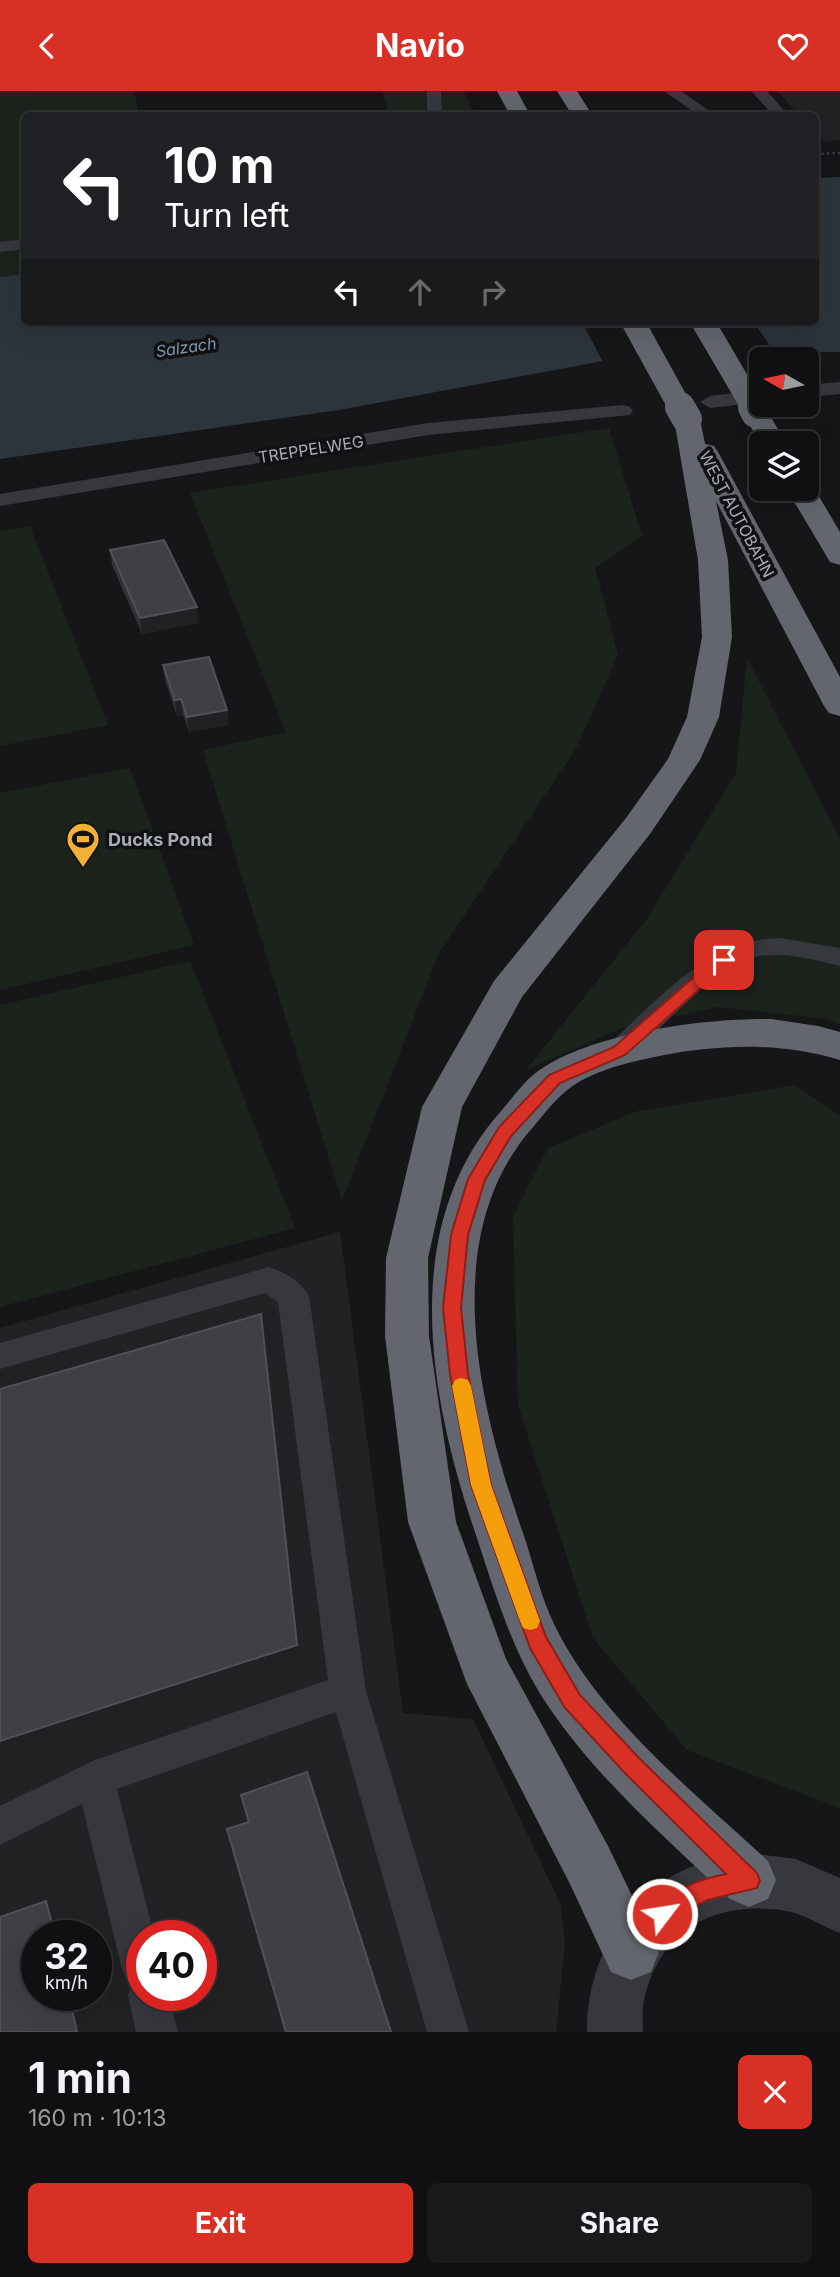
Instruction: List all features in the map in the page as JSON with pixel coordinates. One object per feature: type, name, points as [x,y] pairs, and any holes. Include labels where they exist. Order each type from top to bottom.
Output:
[{"type":"highway","points":[[507,91],[518,112]]},
{"type":"highway","points":[[567,91],[580,112]]},
{"type":"highway","name":"WEST AUTOBAHN","points":[[636,326],[698,411],[840,706]]},
{"type":"highway","points":[[706,326],[749,390]]},
{"type":"highway","points":[[631,1952],[589,1865],[485,1668],[432,1522],[407,1336],[407,1258],[442,1107],[507,990],[638,826],[684,760],[703,717],[717,637],[714,575],[698,411]]},
{"type":"highway","points":[[808,501],[840,556]]},
{"type":"highway","points":[[749,1881],[631,1765],[572,1702],[537,1641],[481,1485],[459,1374],[452,1308],[460,1235],[477,1179],[505,1132],[555,1079],[619,1051],[683,1037],[758,1032],[827,1041],[840,1046]]},
{"type":"street","points":[[615,2032],[615,2002],[631,1952],[662,1914],[703,1889],[749,1881],[796,1886],[840,1906]]},
{"type":"lane","points":[[433,91],[435,112]]},
{"type":"lane","points":[[671,91],[702,112]]},
{"type":"lane","points":[[758,91],[778,112]]},
{"type":"lane","points":[[0,247],[21,244]]},
{"type":"lane","points":[[819,390],[840,388]]},
{"type":"lane","points":[[698,411],[749,406]]},
{"type":"lane","name":"TREPPELWEG","points":[[0,500],[428,429],[623,411]]},
{"type":"lane","points":[[619,1051],[724,960],[746,950],[769,947],[800,949],[840,957]]},
{"type":"lane","points":[[0,1356],[269,1279],[293,1296],[348,1691],[447,2032]]},
{"type":"lane","points":[[0,1826],[95,1778],[348,1691]]},
{"type":"lane","points":[[95,1778],[130,1920]]},
{"type":"lane","points":[[152,2011],[157,2032]]},
{"type":"path","points":[[819,154],[840,153]]},
{"type":"shaded area","points":[[0,91],[134,91],[138,112],[21,112],[21,240],[0,243]]},
{"type":"shaded area","points":[[382,91],[464,91],[474,112],[388,112]]},
{"type":"shaded area","points":[[777,91],[840,91],[840,140],[824,142],[819,136],[819,112],[796,112]]},
{"type":"shaded area","points":[[21,248],[21,274],[0,277],[0,251]]},
{"type":"shaded area","points":[[609,428],[642,536],[595,568],[618,655],[577,747],[439,953],[342,1201],[203,750],[286,732],[190,493]]},
{"type":"shaded area","points":[[30,526],[108,725],[0,746],[0,531]]},
{"type":"shaded area","points":[[747,658],[840,839],[840,1024],[827,1019],[718,1007],[622,1028],[526,1070],[647,919],[736,773]]},
{"type":"shaded area","name":"Ducks Pond","points":[[130,768],[194,945],[0,990],[0,793]]},
{"type":"shaded area","points":[[190,961],[295,1228],[0,1307],[0,1005]]},
{"type":"shaded area","points":[[795,1085],[840,1116],[840,1808],[687,1750],[593,1638],[518,1405],[513,1216],[548,1148],[638,1111]]},
{"type":"shaded area","points":[[340,1232],[403,1713],[473,1719],[560,1903],[565,1944],[556,2032],[0,2032],[0,1328]]},
{"type":"water","name":"Salzach","points":[[840,177],[840,352],[819,352],[819,347],[749,347],[749,353],[603,361],[339,410],[0,459],[0,277],[21,274],[21,326],[819,326],[819,178]]},
{"type":"pier","points":[[584,326],[757,326],[771,347],[749,347],[749,356],[604,364]]},
{"type":"building","points":[[164,540],[197,607],[140,618],[110,550]]},
{"type":"building","points":[[209,657],[227,710],[187,717],[181,699],[175,700],[163,665]]},
{"type":"building","points":[[261,1314],[297,1645],[0,1741],[0,1389]]},
{"type":"building","points":[[307,1772],[391,2032],[286,2032],[227,1829],[249,1822],[241,1795]]},
{"type":"building","points":[[46,1901],[51,1920],[21,1920],[21,2011],[72,2011],[77,2032],[0,2032],[0,1917]]},
{"type":"slow traffic","points":[[461,1386],[481,1485],[530,1621]]},
{"type":"place","name":"Ducks Pond","points":[[83,869]]},
{"type":"route","points":[[662,1914],[703,1889],[749,1881],[631,1765],[572,1702],[537,1641],[481,1485],[459,1374],[452,1308],[460,1235],[477,1179],[505,1132],[555,1079],[619,1051],[724,960]]}]
